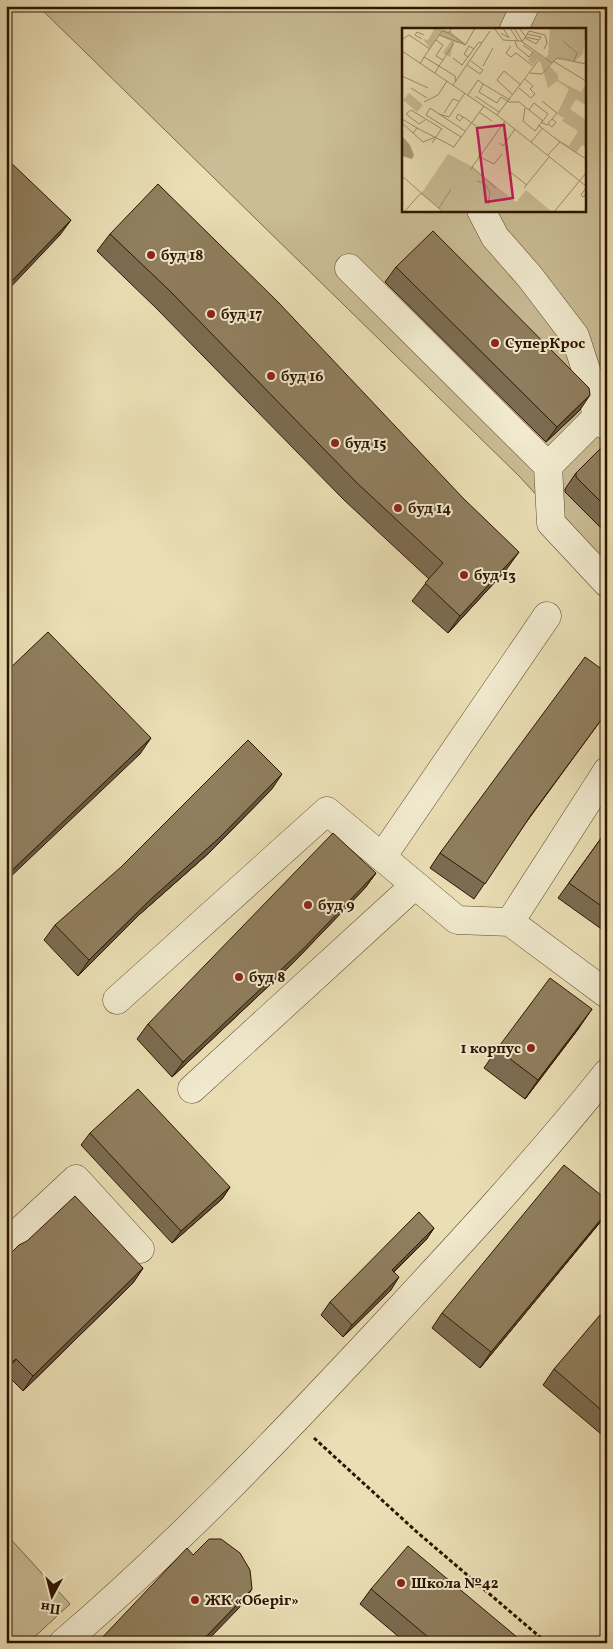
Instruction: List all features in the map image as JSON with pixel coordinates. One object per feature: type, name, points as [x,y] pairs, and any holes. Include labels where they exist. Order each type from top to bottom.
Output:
[{"type":"lane","points":[[514,28],[525,6]]},
{"type":"lane","points":[[482,211],[495,237],[530,277],[575,336],[602,422],[548,466]]},
{"type":"lane","points":[[349,268],[548,466],[551,523],[607,583]]},
{"type":"lane","points":[[382,857],[547,616]]},
{"type":"lane","points":[[510,922],[607,771]]},
{"type":"lane","points":[[117,1000],[327,812],[457,920],[510,922],[607,994]]},
{"type":"lane","points":[[192,1088],[415,885]]},
{"type":"lane","points":[[63,1643],[172,1543],[295,1420],[553,1140],[607,1073]]},
{"type":"lane","points":[[6,1244],[76,1179],[140,1249]]},
{"type":"path","points":[[295,1420],[418,1533],[547,1643]]},
{"type":"shaded area","name":"СуперКрос","points":[[38,6],[607,6],[607,572],[519,476]]},
{"type":"shaded area","points":[[6,1534],[70,1604],[28,1643],[6,1643]]},
{"type":"building","points":[[6,158],[71,220],[6,287]]},
{"type":"building","points":[[158,184],[278,302],[463,498],[519,552],[460,616],[425,583],[443,563],[356,482],[169,290],[110,234]]},
{"type":"building","points":[[433,231],[589,388],[590,395],[557,427],[396,267]]},
{"type":"building","points":[[607,442],[607,508],[576,477],[576,473]]},
{"type":"building","points":[[48,632],[151,738],[6,876],[6,672]]},
{"type":"building","points":[[585,657],[607,673],[607,712],[531,815],[485,884],[440,853]]},
{"type":"building","points":[[248,740],[282,774],[219,838],[151,899],[89,960],[55,925],[121,867]]},
{"type":"building","points":[[607,830],[607,910],[569,883]]},
{"type":"building","points":[[333,833],[376,873],[304,948],[183,1062],[148,1024]]},
{"type":"building","name":"1 корпус","points":[[550,978],[592,1009],[538,1080],[497,1049]]},
{"type":"building","points":[[138,1089],[230,1187],[181,1231],[90,1133]]},
{"type":"building","points":[[564,1165],[607,1200],[607,1212],[491,1352],[442,1313]]},
{"type":"building","points":[[75,1196],[143,1268],[33,1376],[16,1359],[6,1367],[6,1258]]},
{"type":"building","points":[[419,1212],[434,1228],[392,1270],[399,1277],[352,1325],[330,1302]]},
{"type":"building","points":[[600,1315],[607,1321],[607,1415],[554,1369]]},
{"type":"building","name":"ЖК «Оберіг»","points":[[209,1539],[221,1539],[240,1553],[250,1570],[252,1589],[200,1643],[97,1643],[187,1548],[193,1555]]},
{"type":"building","name":"Школа №42","points":[[408,1546],[524,1643],[435,1643],[371,1589]]},
{"type":"place","name":"буд 18","points":[[151,255]]},
{"type":"place","name":"буд 17","points":[[211,314]]},
{"type":"place","name":"СуперКрос","points":[[495,343]]},
{"type":"place","name":"буд 16","points":[[271,376]]},
{"type":"place","name":"буд 15","points":[[335,443]]},
{"type":"place","name":"буд 14","points":[[398,508]]},
{"type":"place","name":"буд 13","points":[[464,575]]},
{"type":"place","name":"буд 9","points":[[308,905]]},
{"type":"place","name":"буд 8","points":[[239,977]]},
{"type":"place","name":"1 корпус","points":[[531,1048]]},
{"type":"place","name":"Школа №42","points":[[401,1583]]},
{"type":"place","name":"ЖК «Оберіг»","points":[[195,1600]]}]
